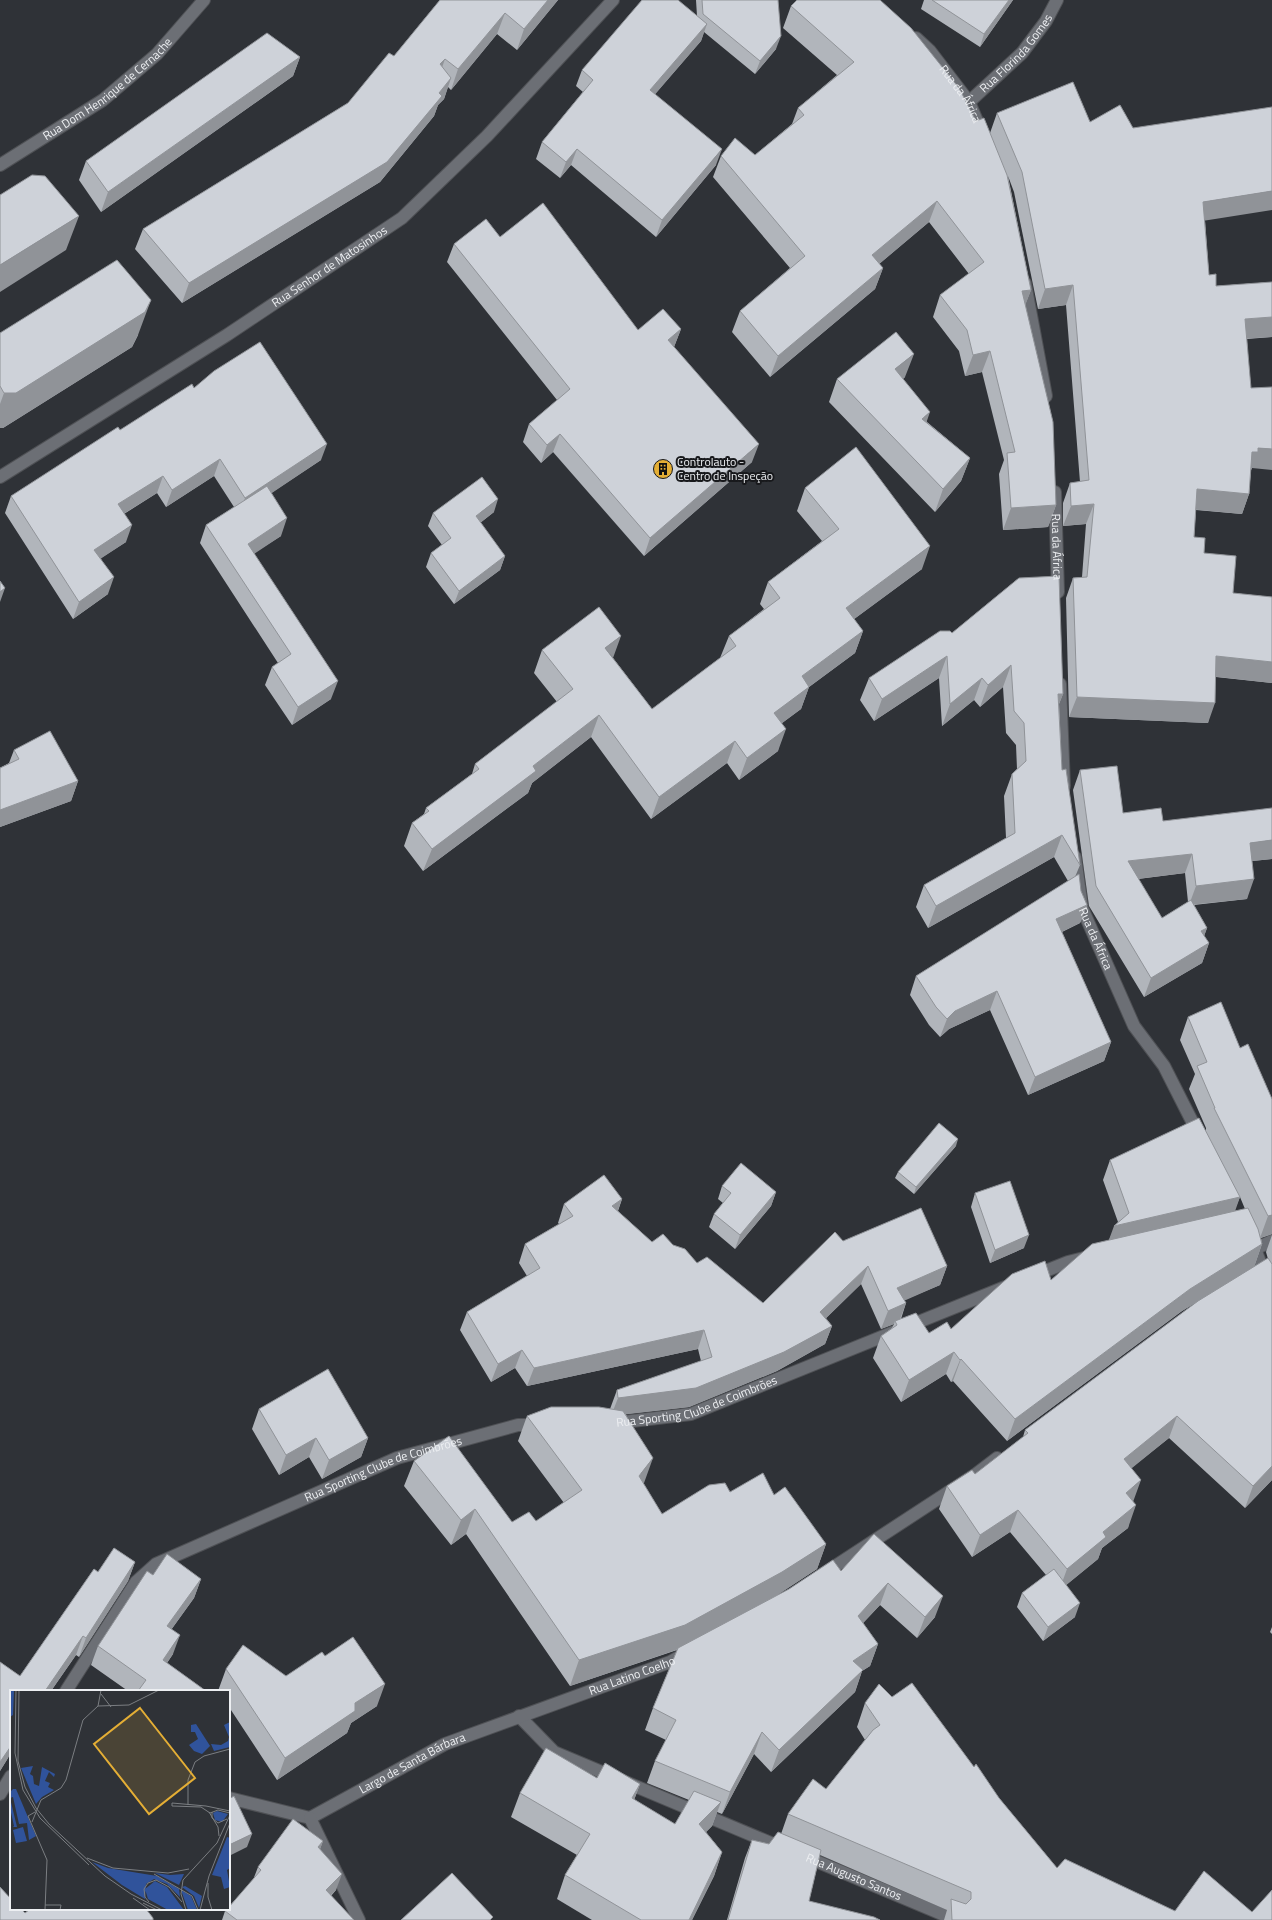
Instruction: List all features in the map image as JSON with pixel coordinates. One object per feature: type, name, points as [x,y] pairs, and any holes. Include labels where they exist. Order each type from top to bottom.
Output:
[{"type":"street","name":"Rua Dom Henrique de Cernache","points":[[0,164],[102,100],[157,54],[204,0]]},
{"type":"street","name":"Rua Senhor de Matosinhos","points":[[0,477],[227,334],[402,218],[487,136],[613,0]]},
{"type":"street","name":"Rua Florinda Gomes","points":[[969,102],[1022,53],[1046,21],[1057,0]]},
{"type":"street","name":"Rua da África","points":[[908,30],[930,51],[969,102],[987,144]]},
{"type":"street","points":[[1022,268],[1048,408]]},
{"type":"street","name":"Rua da África","points":[[1055,483],[1058,601]]},
{"type":"street","points":[[1060,673],[1066,795]]},
{"type":"street","name":"Rua da África","points":[[1073,848],[1082,908],[1134,1026],[1164,1066],[1203,1144]]},
{"type":"street","points":[[1246,1229],[1256,1248],[1263,1270],[1272,1287]]},
{"type":"street","points":[[1256,1248],[1272,1241]]},
{"type":"street","name":"Rua Sporting Clube de Coimbrões","points":[[601,1425],[691,1414],[1068,1262],[1098,1255]]},
{"type":"street","points":[[1250,1278],[1263,1270]]},
{"type":"street","name":"Rua Sporting Clube de Coimbrões","points":[[67,1690],[136,1582],[156,1564],[397,1458],[518,1425],[548,1425]]},
{"type":"street","points":[[810,1582],[976,1474],[1007,1450]]},
{"type":"street","name":"Rua Latino Coelho","points":[[519,1716],[670,1662],[697,1647]]},
{"type":"street","name":"Largo de Santa Bárbara","points":[[310,1818],[445,1744],[519,1716]]},
{"type":"street","name":"Rua Augusto Santos","points":[[519,1716],[554,1752],[956,1920]]},
{"type":"street","points":[[0,1794],[10,1778]]},
{"type":"street","points":[[230,1798],[310,1818],[359,1920]]},
{"type":"building","points":[[440,0],[548,0],[524,29],[505,13],[458,69],[445,59],[440,64],[451,78],[439,93],[442,96],[387,162],[189,283],[143,229],[348,103],[389,53],[394,56]]},
{"type":"building","points":[[642,0],[678,0],[707,24],[650,90],[722,149],[662,220],[577,149],[566,162],[542,142],[593,80],[582,70]]},
{"type":"building","points":[[702,0],[778,0],[781,36],[760,61],[703,14]]},
{"type":"building","points":[[797,0],[880,0],[911,28],[959,88],[976,121],[984,118],[1007,175],[1031,290],[1022,291],[1053,422],[1056,505],[1011,508],[1007,453],[1015,452],[990,351],[973,355],[967,330],[940,295],[984,262],[937,201],[872,255],[883,268],[778,356],[740,311],[805,256],[721,156],[735,138],[755,155],[804,115],[798,108],[854,62],[791,6]]},
{"type":"building","points":[[932,0],[1009,0],[984,34]]},
{"type":"building","points":[[267,33],[300,57],[108,192],[86,161]]},
{"type":"building","points":[[1073,82],[1090,122],[1120,105],[1133,128],[1272,107],[1272,191],[1203,202],[1209,275],[1216,274],[1216,286],[1272,282],[1272,317],[1245,319],[1251,388],[1272,387],[1272,449],[1258,448],[1258,452],[1252,452],[1249,494],[1197,489],[1194,537],[1205,538],[1204,553],[1236,556],[1233,593],[1272,597],[1272,662],[1216,656],[1215,703],[1077,697],[1073,578],[1087,577],[1094,504],[1071,506],[1070,483],[1089,480],[1073,285],[1045,289],[1022,172],[997,113]]},
{"type":"building","points":[[32,175],[45,176],[79,216],[0,265],[0,195]]},
{"type":"building","points":[[543,203],[638,330],[663,309],[681,329],[668,340],[759,444],[650,538],[560,434],[547,445],[529,424],[570,389],[454,244],[486,219],[500,237]]},
{"type":"building","points":[[117,260],[151,300],[145,312],[16,393],[4,393],[0,386],[0,333]]},
{"type":"building","points":[[896,332],[914,354],[895,369],[930,412],[922,419],[970,458],[943,489],[837,379]]},
{"type":"building","points":[[260,342],[327,444],[245,498],[220,459],[172,490],[163,476],[118,504],[132,525],[94,550],[114,577],[79,602],[11,496],[118,427],[120,430],[192,384],[194,388],[214,371]]},
{"type":"building","points":[[856,447],[930,546],[846,608],[863,631],[802,676],[809,687],[774,713],[786,729],[747,758],[735,741],[659,797],[599,715],[533,766],[536,771],[432,849],[412,823],[429,811],[426,808],[479,769],[475,764],[573,689],[542,650],[599,607],[621,636],[605,648],[652,709],[736,646],[729,636],[780,598],[768,582],[839,529],[805,488]]},
{"type":"building","points":[[482,477],[498,499],[476,516],[505,556],[459,591],[431,553],[451,538],[433,513]]},
{"type":"building","points":[[267,486],[287,518],[248,544],[338,681],[298,707],[272,667],[291,654],[206,525]]},
{"type":"building","points":[[1059,576],[1063,694],[1058,694],[1062,770],[1066,769],[1080,865],[1062,835],[936,906],[924,885],[1015,833],[1012,774],[1026,761],[1024,723],[1014,711],[1011,665],[988,685],[982,678],[950,704],[947,656],[882,699],[869,678],[940,631],[950,631],[952,633],[1019,578]]},
{"type":"building","points":[[0,581],[5,588],[0,592]]},
{"type":"building","points":[[50,731],[78,781],[0,810],[0,768],[19,759],[14,750]]},
{"type":"building","points":[[1117,766],[1123,813],[1161,808],[1163,821],[1272,808],[1272,840],[1250,843],[1254,879],[1196,886],[1192,854],[1128,861],[1162,918],[1191,900],[1207,928],[1201,931],[1209,943],[1151,978],[1096,886],[1080,770]]},
{"type":"building","points":[[1079,874],[1081,891],[1087,905],[1056,919],[1111,1042],[1035,1077],[997,991],[955,1011],[947,1019],[936,1007],[916,976]]},
{"type":"building","points":[[1221,1002],[1240,1048],[1248,1044],[1272,1099],[1272,1215],[1268,1216],[1214,1108],[1197,1066],[1207,1062],[1188,1017]]},
{"type":"building","points":[[1199,1118],[1240,1197],[1114,1226],[1129,1213],[1110,1160]]},
{"type":"building","points":[[939,1123],[958,1139],[916,1187],[898,1172]]},
{"type":"building","points":[[741,1163],[776,1192],[740,1235],[714,1214],[731,1193],[722,1186]]},
{"type":"building","points":[[604,1175],[622,1199],[612,1206],[652,1242],[663,1234],[673,1245],[685,1249],[697,1263],[707,1257],[763,1303],[835,1232],[843,1241],[921,1208],[947,1266],[897,1288],[906,1303],[888,1311],[868,1266],[820,1312],[832,1326],[784,1352],[696,1388],[618,1398],[617,1390],[712,1357],[704,1330],[534,1368],[522,1350],[498,1364],[467,1312],[540,1268],[525,1244],[573,1216],[564,1204]]},
{"type":"building","points":[[1010,1181],[1029,1235],[995,1250],[975,1193]]},
{"type":"building","points":[[1248,1208],[1258,1229],[1262,1244],[1190,1289],[1015,1419],[954,1352],[909,1380],[881,1336],[897,1325],[895,1321],[916,1313],[929,1333],[947,1322],[951,1329],[1012,1274],[1045,1261],[1051,1280],[1092,1244]]},
{"type":"building","points":[[1268,1258],[1272,1264],[1272,1466],[1253,1486],[1177,1416],[1124,1459],[1141,1480],[1126,1493],[1136,1505],[1103,1532],[1106,1537],[1067,1569],[1018,1510],[980,1535],[947,1486],[972,1470],[975,1474],[1028,1433],[1025,1430],[1198,1301]]},
{"type":"building","points":[[328,1369],[368,1438],[329,1460],[316,1438],[286,1455],[259,1409]]},
{"type":"building","points":[[551,1407],[599,1407],[623,1411],[653,1458],[639,1476],[662,1514],[709,1485],[725,1483],[730,1492],[763,1473],[774,1495],[785,1487],[826,1544],[782,1572],[685,1625],[579,1660],[475,1509],[461,1520],[414,1461],[449,1436],[512,1522],[529,1512],[536,1521],[582,1490],[527,1416]]},
{"type":"building","points":[[874,1534],[943,1596],[925,1617],[888,1583],[858,1616],[878,1644],[853,1661],[863,1670],[779,1750],[762,1732],[730,1792],[655,1761],[676,1720],[653,1708],[678,1648],[789,1589],[833,1560],[841,1571]]},
{"type":"building","points":[[114,1548],[135,1562],[86,1638],[83,1636],[46,1690],[10,1690],[10,1747],[0,1762],[0,1662],[20,1676],[94,1569],[98,1572]]},
{"type":"building","points":[[167,1554],[201,1579],[167,1626],[180,1635],[163,1660],[205,1690],[139,1690],[146,1680],[98,1646],[147,1571],[153,1575]]},
{"type":"building","points":[[1054,1569],[1080,1603],[1048,1627],[1022,1593]]},
{"type":"building","points":[[353,1637],[385,1684],[355,1703],[355,1711],[285,1758],[226,1669],[243,1645],[286,1676],[322,1652],[325,1656]]},
{"type":"building","points":[[912,1683],[974,1767],[976,1764],[999,1798],[1057,1868],[1065,1859],[1175,1911],[1204,1871],[1252,1912],[1272,1890],[1272,1920],[952,1920],[951,1899],[966,1904],[971,1899],[971,1892],[788,1814],[813,1779],[826,1789],[873,1730],[880,1725],[865,1703],[879,1684],[892,1697]]},
{"type":"building","points":[[546,1748],[597,1778],[605,1763],[640,1784],[632,1798],[675,1824],[694,1791],[721,1802],[699,1824],[722,1852],[689,1920],[641,1920],[565,1875],[590,1834],[520,1793]]},
{"type":"building","points":[[234,1796],[252,1834],[230,1845],[230,1798]]},
{"type":"building","points":[[293,1819],[323,1841],[318,1847],[342,1874],[326,1890],[354,1920],[237,1920],[225,1911],[230,1910],[230,1906],[261,1870],[258,1867]]},
{"type":"building","points":[[778,1832],[821,1850],[809,1901],[874,1917],[880,1920],[728,1920],[752,1840],[769,1844]]},
{"type":"building","points":[[452,1873],[493,1917],[490,1920],[401,1920]]},
{"type":"building","points":[[0,1887],[10,1898],[10,1910],[22,1910],[25,1913],[29,1910],[147,1910],[153,1918],[153,1920],[0,1920]]},
{"type":"place","name":"Controlauto - Centro de Inspeção","points":[[663,469]]}]
